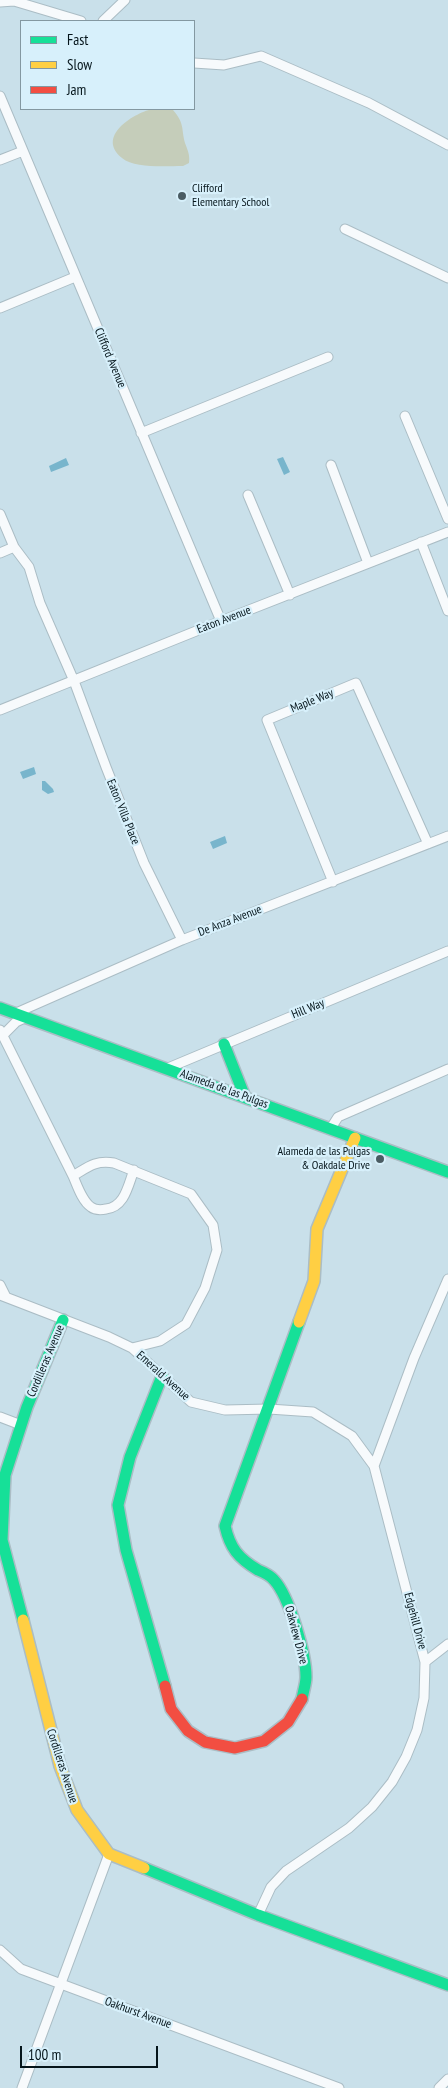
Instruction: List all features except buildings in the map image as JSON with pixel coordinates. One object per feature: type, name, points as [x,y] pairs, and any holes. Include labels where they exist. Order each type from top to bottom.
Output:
[{"type":"street","points":[[104,20],[124,0]]},
{"type":"street","points":[[0,2],[14,1],[78,20]]},
{"type":"street","points":[[195,64],[224,65],[261,56],[369,103],[448,145]]},
{"type":"street","name":"Clifford Avenue","points":[[0,96],[221,621]]},
{"type":"street","points":[[0,160],[23,151]]},
{"type":"street","points":[[345,229],[448,278]]},
{"type":"street","points":[[0,308],[75,277]]},
{"type":"street","points":[[142,433],[328,357]]},
{"type":"street","points":[[406,416],[448,519]]},
{"type":"street","points":[[331,465],[368,563]]},
{"type":"street","points":[[248,495],[290,595]]},
{"type":"street","name":"Eaton Villa Place","points":[[0,514],[14,547],[28,567],[49,626],[74,681],[144,863],[182,940]]},
{"type":"street","name":"Eaton Avenue","points":[[0,710],[448,532]]},
{"type":"street","points":[[421,542],[448,611]]},
{"type":"street","points":[[0,553],[14,547]]},
{"type":"street","name":"Maple Way","points":[[333,882],[267,720],[356,683],[428,844]]},
{"type":"street","name":"De Anza Avenue","points":[[2,1032],[16,1022],[21,1015],[182,940],[448,836]]},
{"type":"street","name":"Hill Way","points":[[168,1068],[448,952]]},
{"type":"street","name":"Alameda de las Pulgas","points":[[0,1008],[331,1128],[447,1174]]},
{"type":"street","points":[[2,1032],[72,1176],[91,1207],[100,1210],[118,1204],[124,1198],[134,1170]]},
{"type":"street","points":[[224,1044],[245,1097]]},
{"type":"street","points":[[331,1128],[338,1117],[448,1069]]},
{"type":"street","name":"Oakview Drive","points":[[162,1376],[130,1457],[118,1505],[126,1550],[171,1709],[188,1731],[205,1742],[235,1748],[264,1741],[288,1722],[301,1702],[306,1678],[304,1659],[285,1594],[273,1578],[243,1561],[238,1556],[229,1542],[225,1526],[314,1281],[318,1229],[355,1138]]},
{"type":"street","points":[[72,1176],[94,1163],[103,1161],[134,1170],[191,1194],[213,1225],[217,1250],[205,1288],[186,1324],[160,1341],[132,1348]]},
{"type":"street","points":[[374,1466],[414,1358],[448,1279]]},
{"type":"street","points":[[0,1285],[3,1296]]},
{"type":"street","name":"Emerald Avenue","points":[[3,1296],[109,1336],[132,1348],[191,1402],[225,1410],[269,1409],[312,1412],[352,1436],[374,1466]]},
{"type":"street","name":"Cordilleras Avenue","points":[[63,1320],[20,1425],[5,1475],[1,1540],[3,1562],[60,1766],[77,1810],[109,1854]]},
{"type":"street","points":[[0,1417],[20,1425]]},
{"type":"street","name":"Edgehill Drive","points":[[258,1915],[271,1887],[286,1871],[349,1828],[372,1807],[392,1782],[406,1757],[417,1730],[424,1698],[425,1662],[374,1466]]},
{"type":"street","points":[[425,1662],[448,1644]]},
{"type":"street","points":[[22,2088],[109,1854],[258,1915],[448,1985]]},
{"type":"street","name":"Oakhurst Avenue","points":[[0,1950],[21,1970],[339,2088]]},
{"type":"street","points":[[439,2088],[448,2079]]},
{"type":"green space","points":[[149,110],[173,110],[182,126],[189,163],[183,166],[143,165],[128,162],[122,158],[115,150],[113,142],[115,135],[127,121]]},
{"type":"water","points":[[283,457],[290,472],[284,475],[277,459]]},
{"type":"water","points":[[66,458],[69,465],[51,472],[49,466]]},
{"type":"water","points":[[34,767],[36,774],[23,779],[20,772]]},
{"type":"water","points":[[42,781],[45,781],[54,792],[48,794],[42,790]]},
{"type":"water","points":[[225,836],[227,843],[213,849],[210,842]]},
{"type":"traffic: fast","points":[[0,1008],[448,1172]]},
{"type":"traffic: fast","points":[[224,1044],[245,1097]]},
{"type":"traffic: fast","points":[[23,1620],[2,1540],[5,1475],[27,1407],[63,1320]]},
{"type":"traffic: fast","points":[[299,1322],[225,1526],[229,1540],[236,1552],[251,1566],[272,1578],[280,1588],[291,1612],[305,1667],[306,1680],[302,1699]]},
{"type":"traffic: fast","points":[[162,1376],[130,1457],[118,1505],[126,1550],[165,1686]]},
{"type":"traffic: fast","points":[[144,1868],[258,1915],[448,1985]]},
{"type":"traffic: slow","points":[[299,1322],[314,1281],[317,1229],[355,1138]]},
{"type":"traffic: slow","points":[[23,1620],[60,1766],[77,1810],[109,1854],[144,1868]]},
{"type":"traffic: jam","points":[[165,1686],[171,1709],[188,1731],[205,1742],[235,1748],[264,1741],[288,1722],[302,1699]]},
{"type":"place","name":"Clifford Elementary School","points":[[182,196]]},
{"type":"place","name":"Alameda de las Pulgas & Oakdale Drive","points":[[380,1159]]}]
